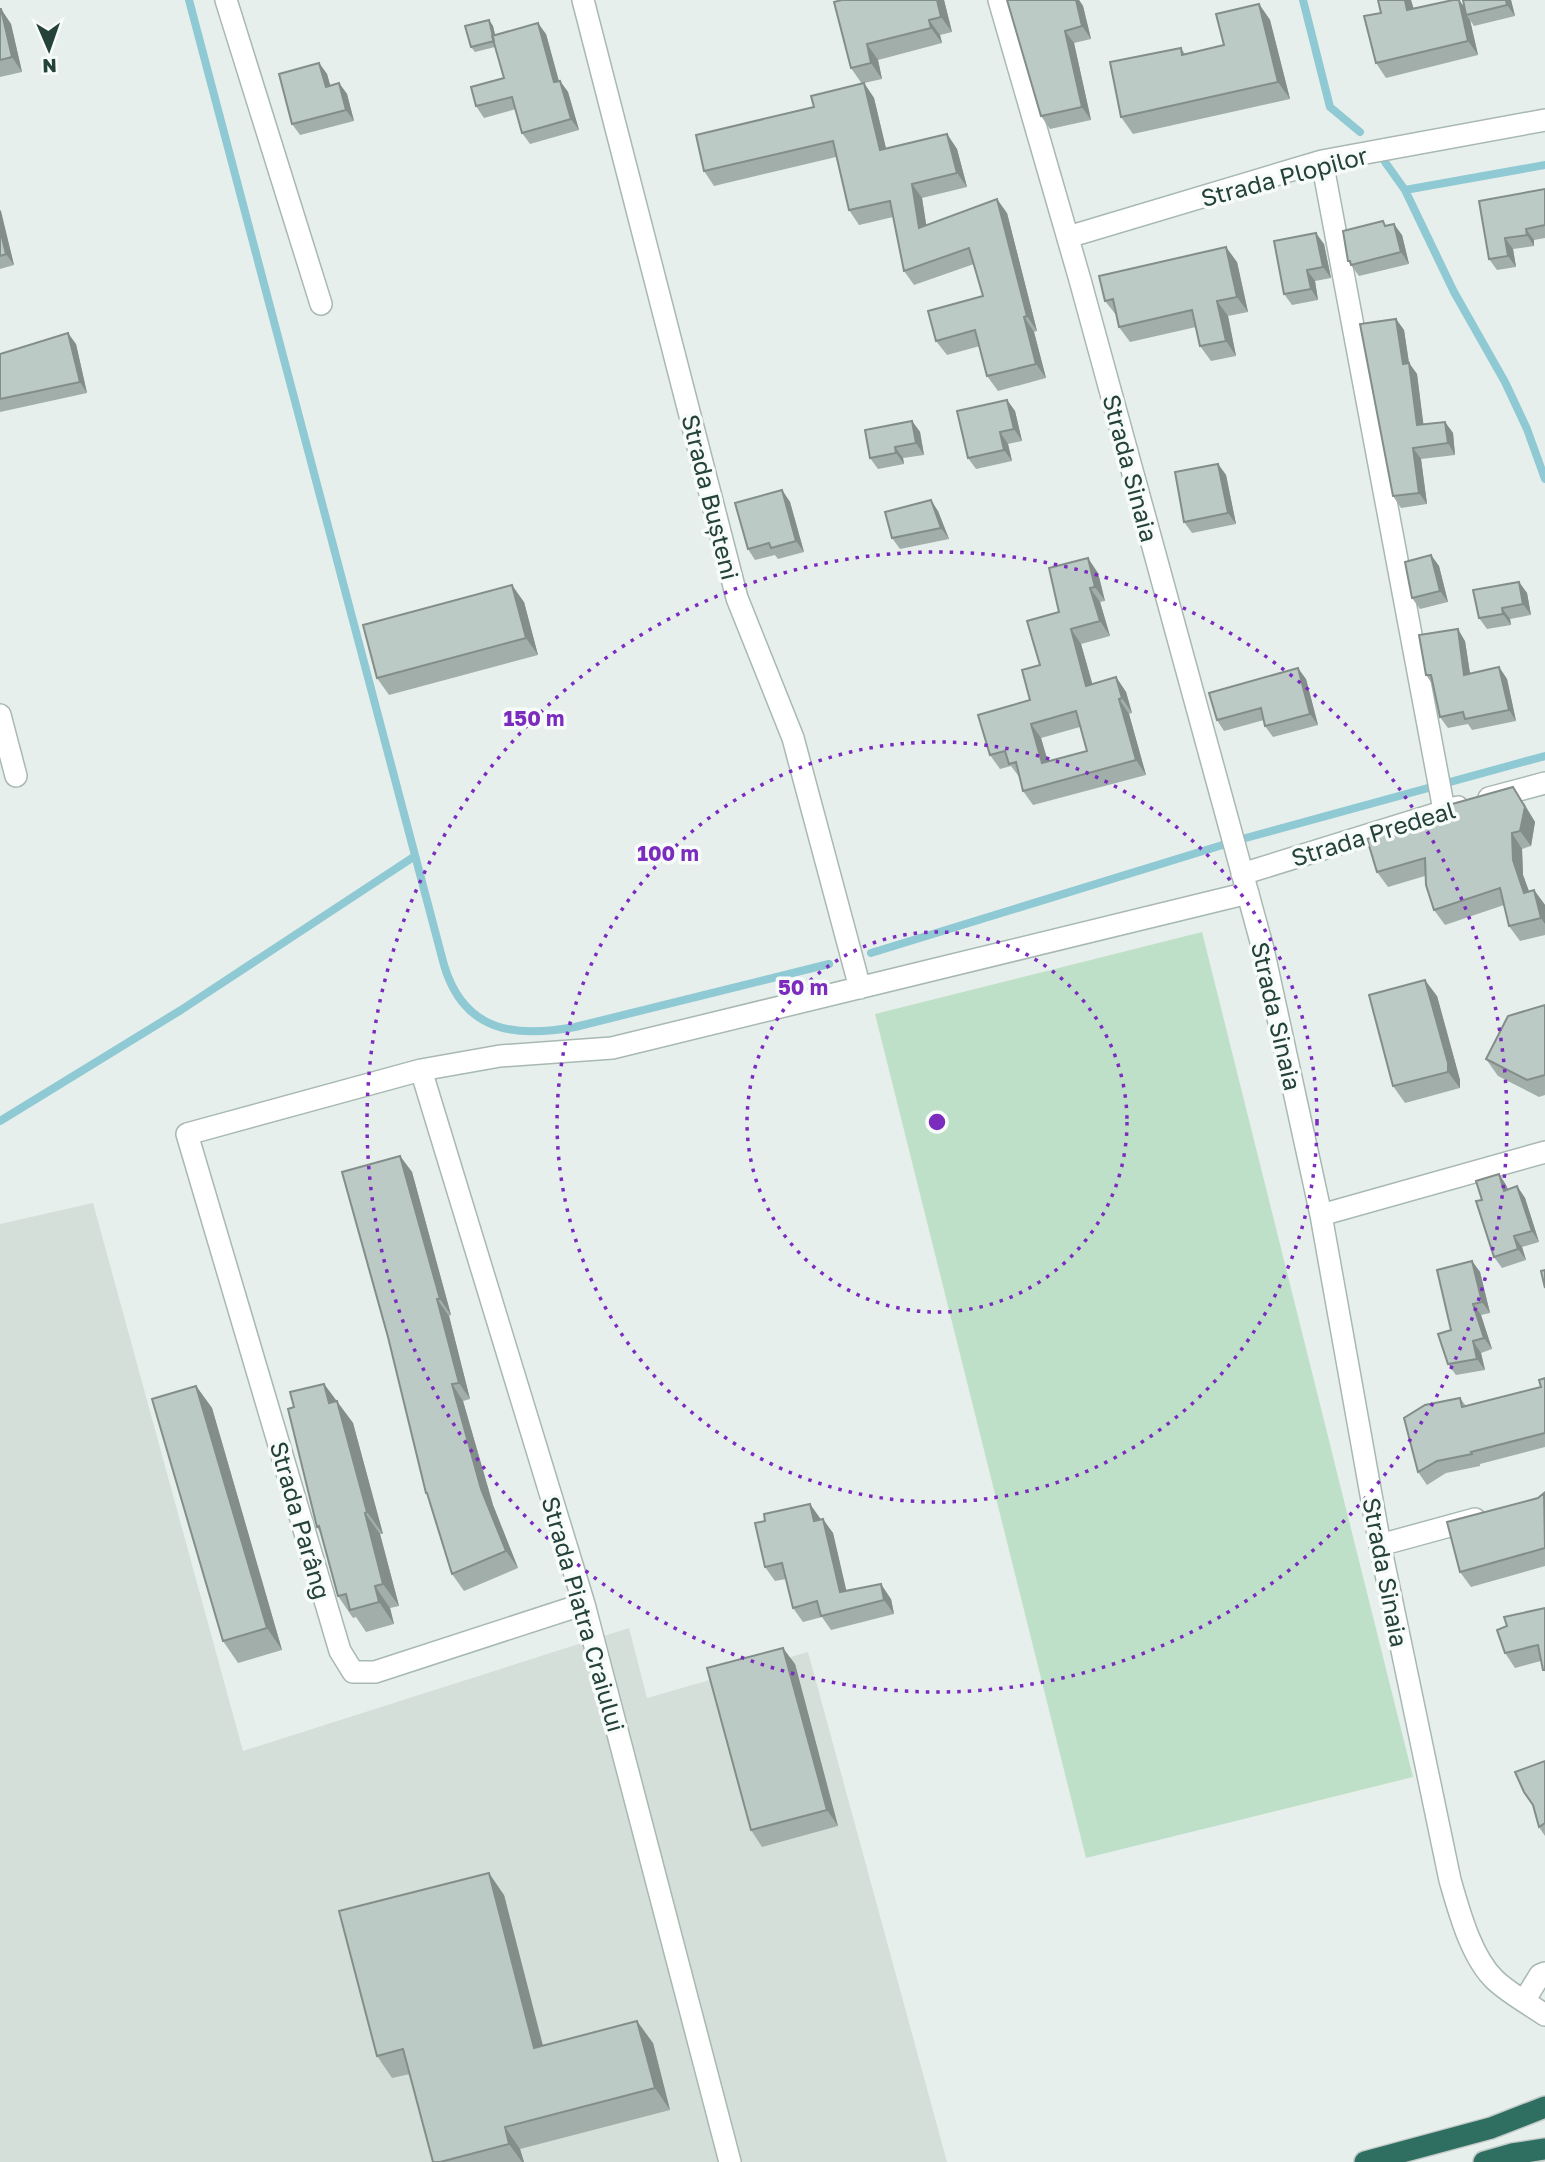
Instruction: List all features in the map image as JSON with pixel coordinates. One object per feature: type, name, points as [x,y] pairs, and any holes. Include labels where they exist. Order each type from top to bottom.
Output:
[{"type":"highway","points":[[1366,2162],[1491,2128],[1545,2107]]},
{"type":"highway","points":[[1483,2162],[1545,2149]]},
{"type":"street","points":[[226,0],[321,304]]},
{"type":"street","name":"Strada Bușteni","points":[[583,0],[737,598],[793,738],[860,988]]},
{"type":"street","name":"Strada Sinaia","points":[[999,0],[1068,237],[1263,949],[1321,1215],[1380,1545],[1450,1880],[1462,1921],[1474,1948],[1494,1979],[1545,2015]]},
{"type":"street","name":"Strada Plopilor","points":[[1068,237],[1322,161],[1545,120]]},
{"type":"street","points":[[1322,161],[1443,806]]},
{"type":"street","points":[[0,716],[16,776]]},
{"type":"street","name":"Strada Predeal","points":[[187,1134],[421,1070],[500,1056],[612,1048],[860,988],[1243,873],[1443,806],[1545,783]]},
{"type":"street","name":"Strada Piatra Craiului","points":[[421,1070],[584,1604],[730,2162]]},
{"type":"street","name":"Strada Parâng","points":[[187,1134],[346,1664],[353,1672],[375,1672],[584,1604]]},
{"type":"street","points":[[1321,1215],[1545,1152]]},
{"type":"street","points":[[1380,1545],[1494,1514]]},
{"type":"street","points":[[1524,2001],[1545,1973]]},
{"type":"shaded area","points":[[93,1203],[243,1751],[629,1628],[647,1698],[808,1652],[947,2162],[0,2162],[0,1224]]},
{"type":"green space","points":[[1202,932],[1413,1777],[1086,1858],[875,1014]]},
{"type":"building","points":[[937,0],[941,17],[929,20],[931,28],[867,44],[871,63],[851,68],[834,2]]},
{"type":"building","points":[[1007,0],[1076,0],[1082,26],[1065,31],[1082,107],[1041,116]]},
{"type":"building","points":[[1378,0],[1405,0],[1407,10],[1459,0],[1468,41],[1376,63],[1364,16],[1381,13]]},
{"type":"building","points":[[1463,0],[1506,0],[1507,5],[1466,15]]},
{"type":"building","points":[[1259,4],[1278,82],[1121,117],[1110,62],[1181,48],[1182,55],[1224,45],[1216,14]]},
{"type":"building","points":[[0,9],[12,57],[0,60]]},
{"type":"building","points":[[489,20],[494,41],[471,47],[465,26]]},
{"type":"building","points":[[538,23],[554,82],[560,81],[571,119],[522,133],[512,97],[476,106],[471,87],[504,78],[492,36]]},
{"type":"building","points":[[319,63],[326,87],[339,83],[346,110],[292,124],[279,74]]},
{"type":"building","points":[[864,83],[880,150],[947,134],[957,173],[912,184],[919,228],[997,199],[1027,316],[1024,317],[1036,364],[987,376],[975,330],[936,341],[928,311],[983,296],[969,248],[904,271],[890,201],[849,210],[833,141],[704,171],[696,135],[814,107],[811,96]]},
{"type":"building","points":[[1545,189],[1545,225],[1526,229],[1527,235],[1505,238],[1508,256],[1489,259],[1479,201]]},
{"type":"building","points":[[1383,221],[1385,226],[1394,224],[1401,252],[1351,265],[1343,231]]},
{"type":"building","points":[[0,229],[6,254],[0,256]]},
{"type":"building","points":[[1316,233],[1323,267],[1307,270],[1311,289],[1284,294],[1274,241]]},
{"type":"building","points":[[1226,247],[1237,297],[1217,301],[1226,341],[1200,346],[1192,310],[1119,327],[1113,299],[1105,301],[1099,276]]},
{"type":"building","points":[[1396,319],[1403,364],[1409,363],[1417,425],[1445,422],[1448,443],[1413,448],[1419,493],[1393,496],[1360,324]]},
{"type":"building","points":[[68,333],[80,382],[0,399],[0,354]]},
{"type":"building","points":[[1007,400],[1014,429],[1000,432],[1004,450],[968,458],[957,411]]},
{"type":"building","points":[[912,421],[916,443],[895,447],[896,453],[870,458],[865,430]]},
{"type":"building","points":[[1218,464],[1228,513],[1184,522],[1175,472]]},
{"type":"building","points":[[782,490],[796,541],[771,548],[769,543],[748,549],[735,503]]},
{"type":"building","points":[[931,500],[941,528],[892,538],[885,512]]},
{"type":"building","points":[[1431,555],[1440,591],[1412,598],[1405,562]]},
{"type":"building","points":[[1088,558],[1095,587],[1090,588],[1100,621],[1071,629],[1086,686],[1116,677],[1122,698],[1119,699],[1136,760],[1023,791],[1016,762],[1009,764],[1005,751],[990,755],[978,715],[1030,700],[1022,670],[1040,665],[1027,621],[1059,612],[1049,568]],"holes":[[[1076,711],[1087,751],[1042,763],[1031,724]]]},
{"type":"building","points":[[1519,582],[1523,604],[1502,608],[1503,614],[1479,618],[1473,590]]},
{"type":"building","points":[[512,585],[526,638],[377,678],[363,625]]},
{"type":"building","points":[[1458,629],[1464,675],[1499,667],[1509,710],[1465,719],[1463,712],[1440,717],[1431,675],[1426,675],[1419,635]]},
{"type":"building","points":[[1298,668],[1310,714],[1265,726],[1261,708],[1217,720],[1209,693]]},
{"type":"building","points":[[1513,787],[1525,807],[1520,831],[1512,833],[1513,860],[1524,893],[1534,890],[1541,918],[1509,926],[1500,888],[1434,910],[1426,885],[1425,858],[1377,872],[1367,839],[1440,817],[1438,808]]},
{"type":"building","points":[[1425,980],[1448,1063],[1448,1072],[1393,1086],[1369,995]]},
{"type":"building","points":[[1545,1005],[1545,1075],[1527,1080],[1486,1059],[1508,1016]]},
{"type":"building","points":[[400,1156],[440,1299],[437,1299],[459,1383],[452,1384],[481,1489],[506,1551],[452,1574],[426,1493],[388,1337],[342,1172]]},
{"type":"building","points":[[1499,1174],[1504,1191],[1517,1186],[1532,1231],[1514,1236],[1518,1249],[1494,1257],[1476,1201],[1482,1200],[1476,1181]]},
{"type":"building","points":[[1472,1261],[1482,1302],[1473,1304],[1484,1338],[1473,1341],[1477,1359],[1448,1364],[1438,1334],[1451,1330],[1437,1270]]},
{"type":"building","points":[[1545,1270],[1545,1288],[1541,1271]]},
{"type":"building","points":[[1545,1378],[1545,1433],[1437,1461],[1418,1472],[1404,1418],[1425,1405],[1460,1398],[1462,1407],[1541,1387],[1539,1380]]},
{"type":"building","points":[[324,1384],[329,1403],[337,1401],[383,1584],[375,1586],[379,1602],[350,1610],[346,1594],[338,1596],[319,1526],[317,1527],[288,1409],[294,1407],[290,1392]]},
{"type":"building","points":[[196,1386],[267,1628],[223,1641],[152,1399]]},
{"type":"building","points":[[1544,1493],[1545,1548],[1460,1572],[1447,1522],[1538,1498]]},
{"type":"building","points":[[810,1504],[814,1521],[823,1519],[840,1592],[881,1584],[884,1600],[821,1616],[817,1601],[793,1608],[782,1563],[765,1567],[755,1523],[765,1521],[764,1514]]},
{"type":"building","points":[[1545,1608],[1543,1670],[1538,1645],[1505,1653],[1497,1630],[1507,1626],[1504,1617]]},
{"type":"building","points":[[783,1648],[827,1810],[751,1830],[707,1668]]},
{"type":"building","points":[[1545,1761],[1545,1823],[1539,1827],[1533,1805],[1515,1772]]},
{"type":"building","points":[[489,1873],[534,2048],[637,2021],[655,2088],[505,2127],[509,2144],[433,2162],[403,2049],[377,2056],[339,1911]]},
{"type":"waterway","points":[[189,0],[444,965],[464,1004],[478,1017],[494,1025],[512,1030],[553,1030],[575,1027],[829,964]]},
{"type":"waterway","points":[[1303,0],[1330,107],[1360,132]]},
{"type":"waterway","points":[[1385,162],[1405,190],[1454,292],[1505,382],[1527,429],[1545,479]]},
{"type":"waterway","points":[[1405,190],[1545,165]]},
{"type":"waterway","points":[[871,953],[1242,839],[1545,756]]},
{"type":"waterway","points":[[0,1121],[181,1010],[415,856]]}]
